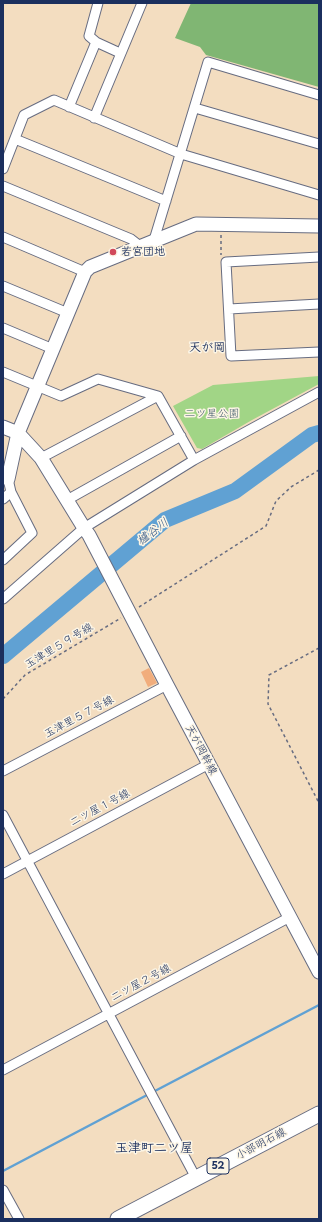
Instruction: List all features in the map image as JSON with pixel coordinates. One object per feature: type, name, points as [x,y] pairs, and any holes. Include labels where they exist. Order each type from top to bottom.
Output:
[{"type":"main road","name":"小部明石線","points":[[118,1219],[319,1114]]},
{"type":"street","points":[[98,3],[89,36],[96,42],[120,53]]},
{"type":"street","points":[[94,118],[142,3]]},
{"type":"street","points":[[69,107],[96,42]]},
{"type":"street","points":[[154,240],[208,62],[319,95]]},
{"type":"street","points":[[3,169],[24,115],[54,100],[181,154],[319,195]]},
{"type":"street","points":[[194,108],[319,144]]},
{"type":"street","points":[[15,139],[166,201]]},
{"type":"street","points":[[3,186],[132,239],[140,246]]},
{"type":"street","points":[[3,560],[32,533],[5,479],[18,433],[85,272],[90,267],[196,224],[319,226]]},
{"type":"street","points":[[3,237],[85,272]]},
{"type":"street","points":[[319,257],[226,262],[231,356],[319,352]]},
{"type":"street","points":[[3,286],[68,313]]},
{"type":"street","points":[[229,309],[319,304]]},
{"type":"street","points":[[3,328],[53,349]]},
{"type":"street","points":[[3,372],[61,396],[98,379],[158,396],[194,460]]},
{"type":"street","points":[[3,599],[87,532],[194,460],[319,392]]},
{"type":"street","points":[[41,458],[158,396]]},
{"type":"street","points":[[3,427],[18,433]]},
{"type":"street","name":"天が岡幹線","points":[[18,433],[41,458],[87,532],[319,972]]},
{"type":"street","points":[[67,500],[181,436]]},
{"type":"street","points":[[3,500],[11,492]]},
{"type":"street","name":"玉津里５７号線","points":[[3,771],[167,685]]},
{"type":"street","name":"二ツ屋１号線","points":[[3,874],[208,764]]},
{"type":"street","points":[[3,815],[196,1178]]},
{"type":"street","name":"二ツ屋２号線","points":[[3,1070],[290,917]]},
{"type":"street","points":[[3,1190],[19,1219]]},
{"type":"path","points":[[220,225],[221,255],[226,262]]},
{"type":"path","name":"玉津里５９号線","points":[[3,699],[25,675],[266,526],[276,501],[291,487],[319,470]]},
{"type":"path","points":[[319,648],[269,675],[268,704],[319,803]]},
{"type":"green space","points":[[191,3],[319,3],[319,87],[206,55],[200,47],[175,38]]},
{"type":"green space","name":"二ツ星公園","points":[[319,376],[319,384],[202,449],[197,448],[173,406],[213,385]]},
{"type":"building","points":[[149,668],[157,683],[148,687],[141,672]]},
{"type":"waterway","name":"櫨谷川","points":[[3,656],[165,520],[235,491],[312,435],[319,433]]},
{"type":"waterway","points":[[153,1092],[319,1005]]},
{"type":"waterway","points":[[3,1171],[149,1094]]},
{"type":"place","name":"若宮団地","points":[[113,252]]},
{"type":"district","name":"天が岡","points":[[207,348]]},
{"type":"district","name":"玉津町二ツ屋","points":[[154,1148]]}]
